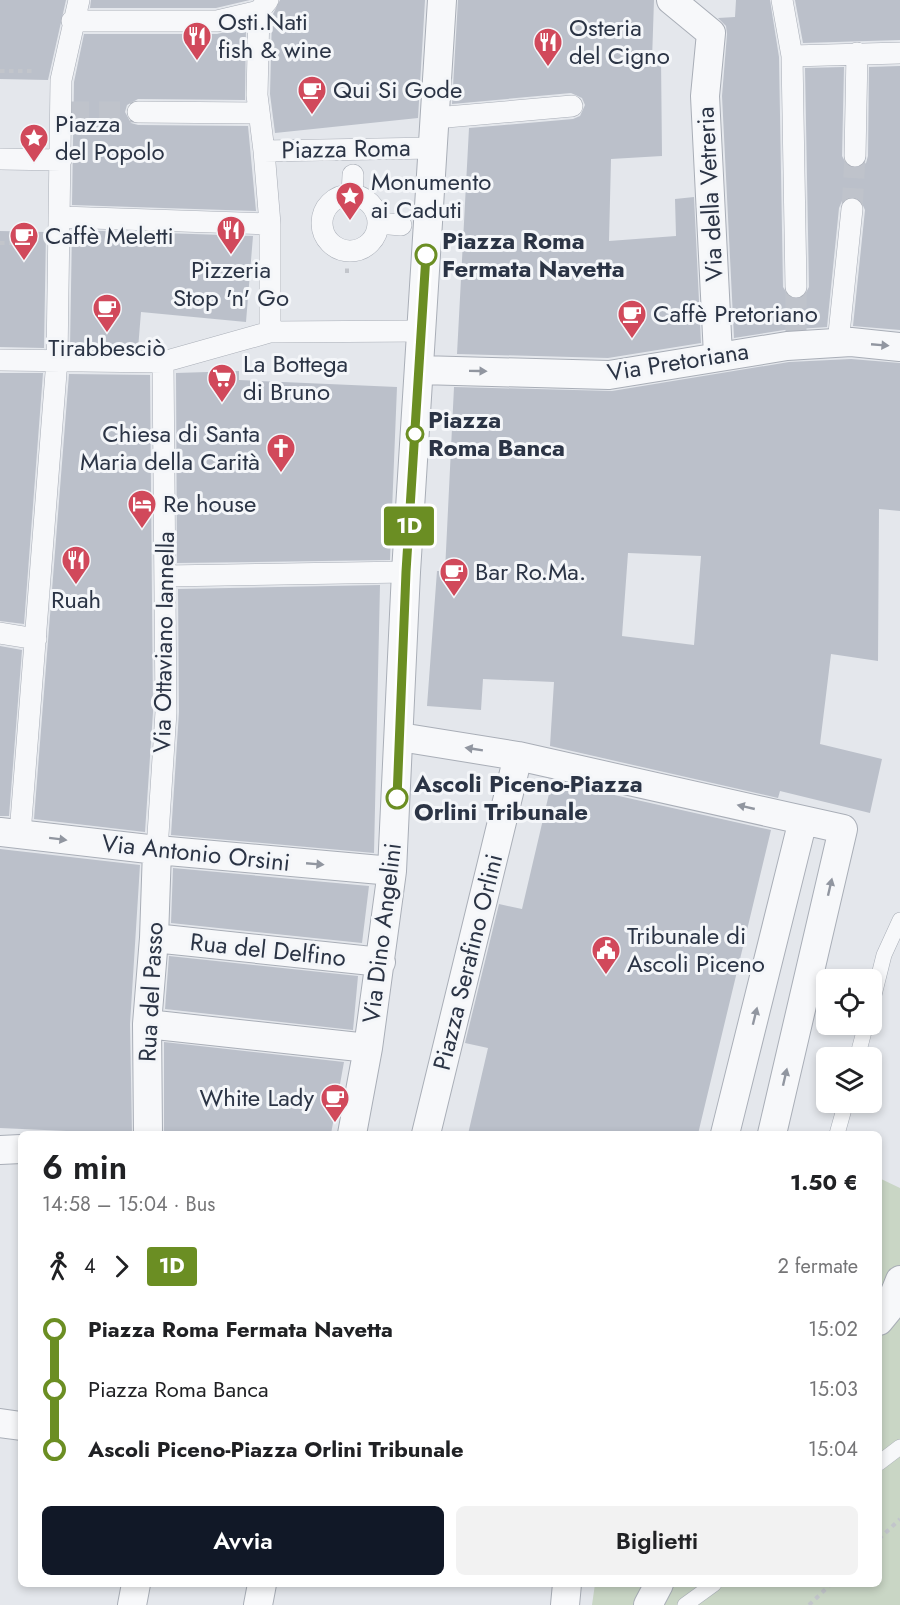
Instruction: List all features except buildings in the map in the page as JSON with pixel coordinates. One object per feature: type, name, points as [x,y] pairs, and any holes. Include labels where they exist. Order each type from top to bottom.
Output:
[{"type":"street","points":[[10,833],[36,639],[57,360],[61,160],[65,112],[62,76],[72,21],[79,0]]},
{"type":"street","points":[[434,148],[442,0]]},
{"type":"street","name":"Via della Vetreria","points":[[671,0],[711,33],[705,96],[718,355]]},
{"type":"street","points":[[782,0],[792,56],[796,287]]},
{"type":"street","points":[[72,21],[217,21],[263,5],[257,94],[264,151]]},
{"type":"street","points":[[855,156],[858,53]]},
{"type":"street","points":[[792,56],[900,53]]},
{"type":"street","points":[[435,118],[572,106]]},
{"type":"street","points":[[138,112],[259,112]]},
{"type":"street","name":"Piazza Roma","points":[[270,332],[270,224],[264,151],[434,148],[420,370]]},
{"type":"street","points":[[0,159],[61,160]]},
{"type":"street","name":"Piazza Roma","points":[[353,185],[376,213],[378,223],[369,243],[359,249],[347,264],[313,219],[353,185]]},
{"type":"street","points":[[838,343],[852,209]]},
{"type":"street","points":[[378,223],[401,225]]},
{"type":"street","points":[[61,225],[270,224]]},
{"type":"street","points":[[0,360],[163,362],[270,332],[422,332]]},
{"type":"street","name":"Via Pretoriana","points":[[420,370],[609,375],[796,340],[900,347]]},
{"type":"street","name":"Via Ottaviano Iannella","points":[[157,850],[166,712],[163,362]]},
{"type":"street","name":"Via Dino Angelini","points":[[353,1131],[368,1048],[392,871],[406,572],[420,370]]},
{"type":"street","points":[[166,576],[406,572]]},
{"type":"street","points":[[0,633],[36,639]]},
{"type":"street","points":[[400,737],[518,756],[843,829],[773,1131]]},
{"type":"street","name":"Piazza Serafino Orlini","points":[[427,1131],[518,756]]},
{"type":"street","points":[[726,1131],[804,820]]},
{"type":"street","name":"Via Antonio Orsini","points":[[10,833],[157,850],[392,871]]},
{"type":"street","name":"Rua del Passo","points":[[148,1131],[147,1024],[154,939],[157,850]]},
{"type":"street","name":"Rua del Delfino","points":[[154,939],[381,962]]},
{"type":"street","points":[[147,1024],[368,1048]]},
{"type":"street","points":[[0,1150],[18,1149]]},
{"type":"street","points":[[882,1317],[888,1310],[900,1280]]},
{"type":"street","points":[[0,1423],[18,1426]]},
{"type":"street","points":[[132,1605],[135,1587]]},
{"type":"street","points":[[258,1605],[261,1587]]},
{"type":"street","points":[[565,1605],[567,1587]]},
{"type":"street","points":[[648,1605],[657,1587]]},
{"type":"lane","points":[[880,969],[884,955],[900,920]]},
{"type":"lane","points":[[838,1131],[843,1113]]},
{"type":"lane","points":[[882,1461],[900,1447]]},
{"type":"lane","points":[[686,1605],[710,1587]]},
{"type":"path","points":[[0,70],[62,76]]},
{"type":"path","points":[[882,1536],[900,1519]]},
{"type":"path","points":[[809,1605],[828,1587]]},
{"type":"green space","points":[[882,1179],[900,1188],[900,1605],[592,1605],[595,1587],[882,1587]]},
{"type":"tunnel","points":[[68,112],[138,112]]},
{"type":"tunnel","points":[[852,209],[855,156]]},
{"type":"tunnel","points":[[796,287],[796,336]]},
{"type":"bus line","name":"1D","points":[[397,798],[406,572],[426,255]]},
{"type":"place","name":"Osti.Nati fish & wine","points":[[197,62]]},
{"type":"place","name":"Osteria del Cigno","points":[[548,68]]},
{"type":"place","name":"Qui Si Gode","points":[[312,116]]},
{"type":"place","name":"Piazza del Popolo","points":[[34,164]]},
{"type":"place","name":"Monumento ai Caduti","points":[[350,222]]},
{"type":"place","name":"Piazza Roma Fermata Navetta","points":[[426,255]]},
{"type":"place","name":"Pizzeria Stop 'n' Go","points":[[231,256]]},
{"type":"place","name":"Caffè Meletti","points":[[24,262]]},
{"type":"place","name":"Tirabbesciò","points":[[107,334]]},
{"type":"place","name":"Caffè Pretoriano","points":[[632,340]]},
{"type":"place","name":"La Bottega di Bruno","points":[[222,404]]},
{"type":"place","name":"Piazza Roma Banca","points":[[415,434]]},
{"type":"place","name":"Chiesa di Santa Maria della Carità","points":[[281,474]]},
{"type":"place","name":"Re house","points":[[142,530]]},
{"type":"place","name":"Ruah","points":[[76,586]]},
{"type":"place","name":"Bar Ro.Ma.","points":[[454,598]]},
{"type":"place","name":"Ascoli Piceno-Piazza Orlini Tribunale","points":[[397,798]]},
{"type":"place","name":"Tribunale di Ascoli Piceno","points":[[606,976]]},
{"type":"place","name":"White Lady","points":[[335,1124]]}]
